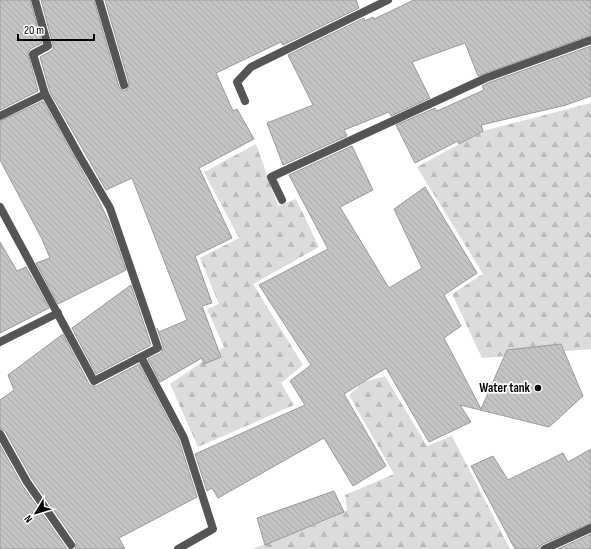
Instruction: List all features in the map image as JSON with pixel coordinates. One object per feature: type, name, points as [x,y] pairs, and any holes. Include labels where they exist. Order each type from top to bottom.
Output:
[{"type":"street","points":[[0,207],[94,381],[158,348],[110,208],[45,94],[33,54],[48,46],[35,0]]},
{"type":"street","points":[[99,0],[124,85]]},
{"type":"street","points":[[245,100],[237,82],[251,68],[388,0]]},
{"type":"street","points":[[282,200],[271,177],[486,78],[591,40]]},
{"type":"street","points":[[0,116],[45,94]]},
{"type":"street","points":[[0,342],[58,313]]},
{"type":"street","points":[[141,357],[184,438],[213,530],[178,549]]},
{"type":"street","points":[[0,434],[27,482],[71,545]]},
{"type":"street","points":[[545,549],[591,528]]},
{"type":"green space","points":[[591,103],[591,349],[482,358],[452,294],[483,274],[417,167],[483,131]]},
{"type":"green space","points":[[256,144],[278,206],[296,199],[319,247],[253,284],[303,365],[281,383],[294,405],[198,447],[170,384],[224,347],[207,309],[219,304],[200,258],[239,238],[204,172]]},
{"type":"green space","points":[[385,376],[427,446],[452,436],[510,549],[253,549],[332,518],[347,510],[345,495],[394,474],[349,395],[364,382]]},
{"type":"building","points":[[0,0],[30,0],[42,43],[30,49],[28,53],[38,91],[0,110]]},
{"type":"building","points":[[41,0],[94,0],[119,87],[123,90],[128,88],[129,83],[105,0],[356,0],[359,8],[283,45],[281,42],[216,73],[233,111],[237,109],[254,139],[199,168],[232,238],[195,256],[212,303],[202,306],[221,357],[204,364],[202,358],[160,382],[148,359],[161,353],[163,349],[157,328],[159,332],[187,320],[132,178],[106,190],[50,92],[40,57],[51,51],[53,49],[53,45]]},
{"type":"building","points":[[414,0],[591,0],[591,35],[478,76],[465,43],[412,62],[430,98],[391,116],[389,112],[344,130],[347,136],[283,165],[267,123],[313,105],[288,55],[364,18],[365,21],[373,17],[374,19]]},
{"type":"building","points":[[591,46],[591,96],[566,105],[481,125],[483,131],[459,144],[458,141],[415,163],[396,125],[435,108],[437,111],[484,90],[482,86],[488,83]]},
{"type":"building","points":[[43,101],[99,201],[109,222],[126,270],[58,304],[36,263],[50,258],[42,239],[0,160],[0,121]]},
{"type":"building","points":[[352,146],[373,190],[340,207],[389,288],[422,268],[394,209],[425,187],[477,273],[444,295],[461,326],[444,338],[481,409],[507,350],[561,344],[583,396],[549,427],[460,405],[471,422],[429,442],[386,368],[344,394],[386,466],[353,486],[324,438],[218,498],[212,488],[207,491],[195,454],[305,405],[290,381],[311,365],[259,285],[328,249],[289,175]]},
{"type":"building","points":[[0,242],[17,271],[26,267],[49,308],[0,333]]},
{"type":"building","points":[[131,285],[151,345],[96,374],[72,328]]},
{"type":"building","points":[[63,334],[91,386],[97,386],[139,364],[179,440],[197,497],[119,538],[125,549],[75,549],[76,542],[32,479],[5,431],[0,429],[0,400],[14,390],[8,375]]},
{"type":"building","points":[[0,445],[22,485],[67,549],[0,549]]},
{"type":"building","points":[[591,449],[591,523],[543,544],[540,546],[540,549],[515,549],[471,466],[493,456],[508,480],[563,453],[568,462]]},
{"type":"building","points":[[334,491],[344,512],[265,545],[257,518]]},
{"type":"building","points":[[591,534],[591,549],[558,549]]},
{"type":"place","name":"Water tank","points":[[538,388]]}]
